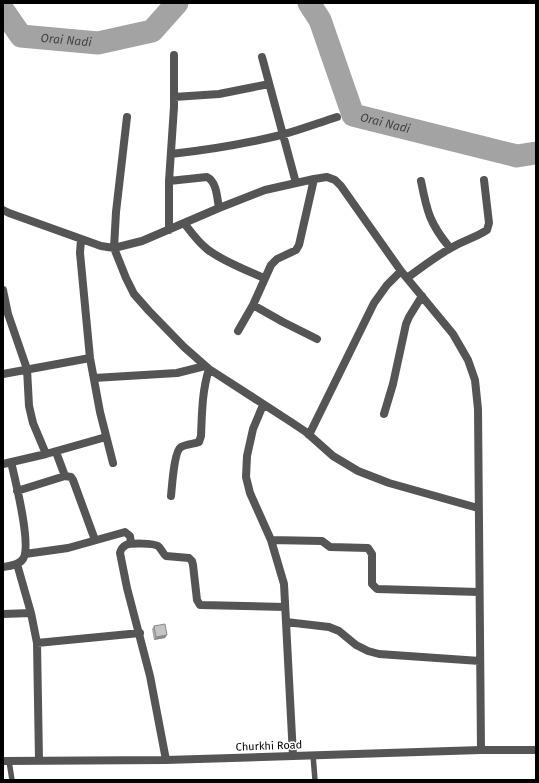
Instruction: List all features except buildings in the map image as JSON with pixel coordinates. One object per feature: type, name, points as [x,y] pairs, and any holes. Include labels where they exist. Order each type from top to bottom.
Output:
[{"type":"street","points":[[169,230],[169,181],[174,97],[174,55]]},
{"type":"street","points":[[262,57],[296,183]]},
{"type":"street","points":[[174,97],[220,94],[269,84]]},
{"type":"street","points":[[127,117],[114,248],[134,294],[154,317],[184,347],[207,367],[292,422],[333,456],[358,471],[389,483],[478,508]]},
{"type":"street","points":[[170,154],[213,149],[282,135],[337,117]]},
{"type":"street","points":[[3,210],[9,214],[101,246],[114,248],[142,241],[265,190],[314,178],[327,177],[335,180],[341,186],[407,278],[453,334],[468,360],[475,380],[478,409],[481,750]]},
{"type":"street","points":[[169,181],[206,178],[211,179],[214,184],[219,208]]},
{"type":"street","points":[[238,331],[253,305],[271,265],[277,259],[292,254],[300,245],[314,178]]},
{"type":"street","points":[[407,278],[450,248],[487,230],[489,223],[484,180]]},
{"type":"street","points":[[421,181],[426,209],[432,224],[450,248]]},
{"type":"street","points":[[184,223],[207,249],[218,256],[264,278]]},
{"type":"street","points":[[81,239],[81,259],[90,358],[106,437],[114,463]]},
{"type":"street","points":[[309,435],[355,338],[374,303],[387,285],[401,270]]},
{"type":"street","points":[[3,290],[6,315],[27,368],[28,406],[37,435],[46,454]]},
{"type":"street","points":[[384,414],[393,384],[406,324],[422,296]]},
{"type":"street","points":[[253,305],[283,322],[317,338]]},
{"type":"street","points":[[3,374],[27,368],[90,358]]},
{"type":"street","points":[[94,378],[177,373],[207,367]]},
{"type":"street","points":[[171,496],[178,448],[199,442],[202,436],[203,396],[207,367]]},
{"type":"street","points":[[263,404],[253,429],[247,456],[246,476],[250,493],[271,540],[284,584],[293,756]]},
{"type":"street","points":[[3,567],[17,564],[22,560],[25,554],[26,544],[17,490],[7,463],[56,452],[106,437]]},
{"type":"street","points":[[56,452],[65,476]]},
{"type":"street","points":[[17,490],[65,476],[71,477],[95,540]]},
{"type":"street","points":[[25,554],[68,548],[125,532],[130,536],[131,543]]},
{"type":"street","points":[[271,540],[322,540],[330,547],[368,548],[372,554],[372,584],[377,589],[479,592]]},
{"type":"street","points":[[166,760],[156,704],[140,633],[127,588],[120,553],[121,549],[125,545],[131,543],[154,545],[158,546],[166,556],[189,558],[193,565],[196,600],[200,605],[285,607]]},
{"type":"street","points":[[17,564],[31,613],[37,643],[39,760]]},
{"type":"street","points":[[3,614],[31,613]]},
{"type":"street","points":[[286,622],[329,627],[339,631],[356,645],[368,651],[379,654],[480,661]]},
{"type":"street","points":[[37,643],[140,633]]},
{"type":"street","name":"Churkhi Road","points":[[6,761],[166,760],[481,750],[536,750]]},
{"type":"lane","points":[[312,755],[315,780]]},
{"type":"lane","points":[[6,761],[12,780]]},
{"type":"waterway","name":"Orai Nadi","points":[[3,10],[21,36],[98,43],[152,31],[177,3]]},
{"type":"waterway","name":"Orai Nadi","points":[[309,3],[320,20],[353,115],[517,156],[536,153]]}]
